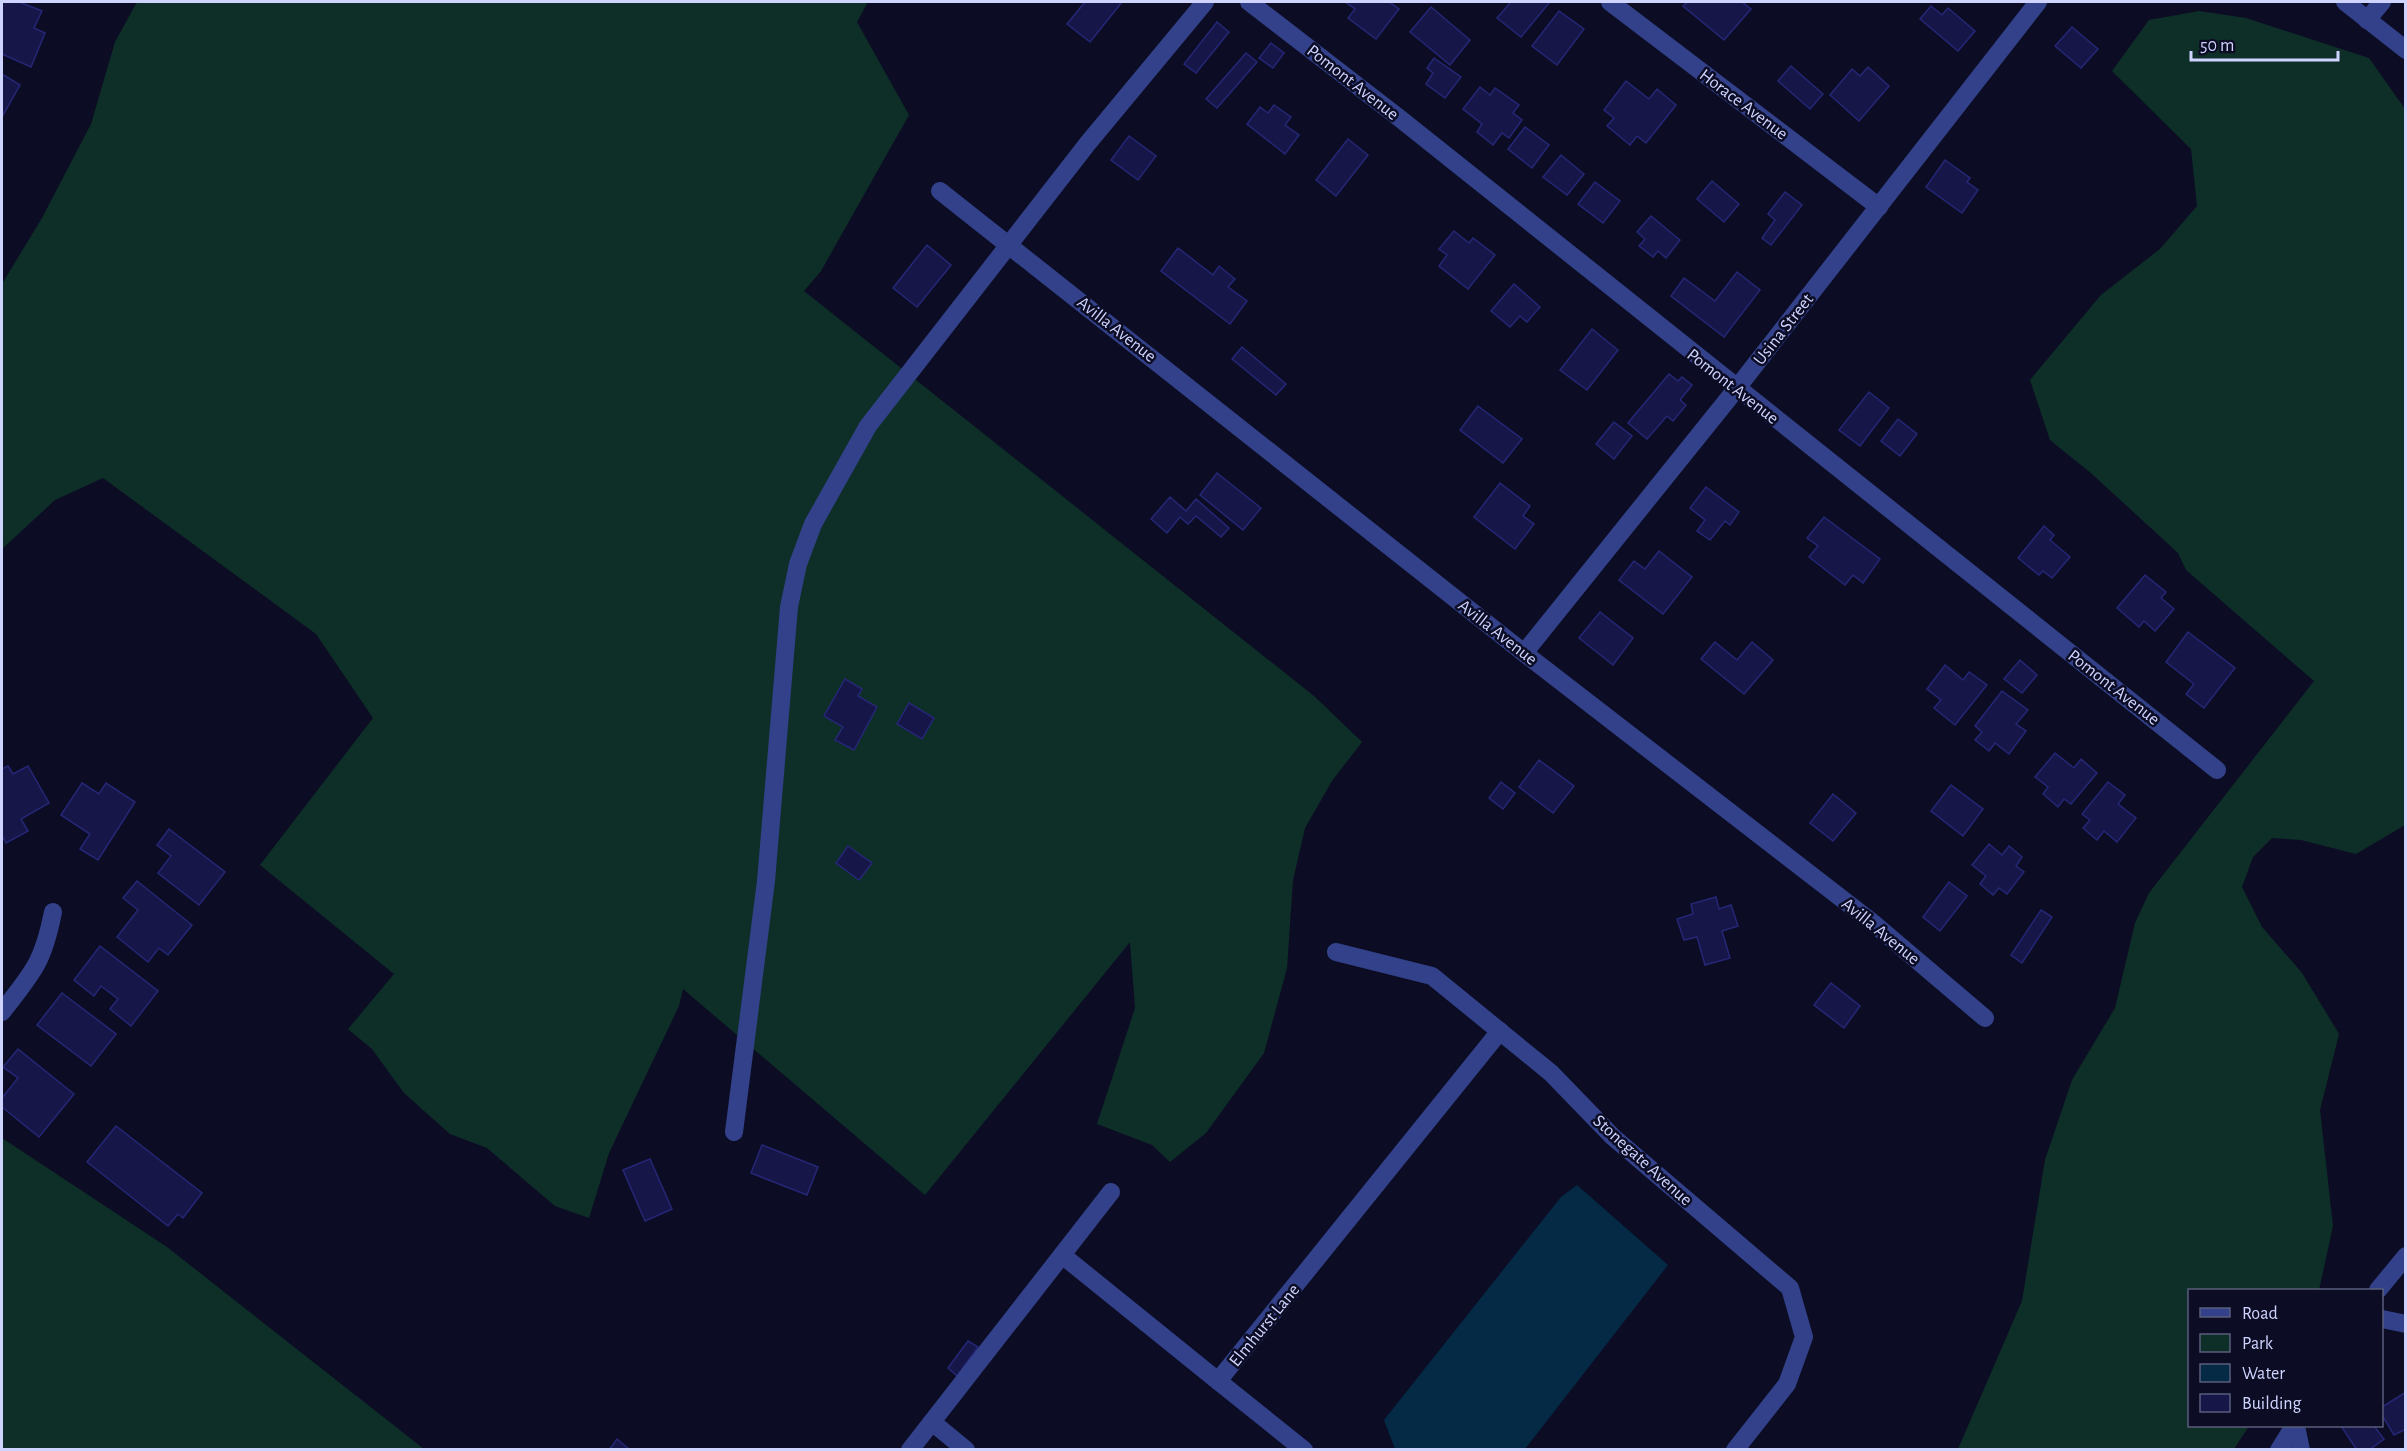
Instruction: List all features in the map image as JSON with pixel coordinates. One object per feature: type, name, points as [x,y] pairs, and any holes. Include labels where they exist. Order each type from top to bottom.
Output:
[{"type":"street","points":[[734,1132],[766,881],[789,607],[798,564],[813,524],[868,426],[1011,246],[1088,143],[1205,2]]},
{"type":"street","name":"Pomont Avenue","points":[[1249,2],[1381,103],[2217,770]]},
{"type":"street","name":"Horace Avenue","points":[[1610,2],[1879,207]]},
{"type":"street","name":"Usina Street","points":[[1524,653],[1737,388],[2038,2]]},
{"type":"street","points":[[2344,2],[2406,50]]},
{"type":"street","points":[[2367,20],[2382,2]]},
{"type":"street","name":"Avilla Avenue","points":[[940,191],[1524,653],[1872,922],[1985,1018]]},
{"type":"street","points":[[2,1012],[38,966],[46,947],[53,912]]},
{"type":"street","name":"Stonegate Avenue","points":[[1336,952],[1432,976],[1551,1073],[1613,1137],[1790,1288],[1804,1337],[1787,1384],[1735,1449]]},
{"type":"street","name":"Elmhurst Lane","points":[[1062,1255],[1218,1381],[1500,1031]]},
{"type":"street","points":[[910,1449],[1111,1192]]},
{"type":"street","points":[[2380,1289],[2406,1256]]},
{"type":"street","points":[[2383,1319],[2406,1324]]},
{"type":"street","points":[[1218,1381],[1304,1449]]},
{"type":"street","points":[[932,1422],[966,1449]]},
{"type":"street","points":[[2279,1449],[2294,1427]]},
{"type":"street","points":[[2296,1427],[2301,1449]]},
{"type":"green space","points":[[137,2],[868,2],[857,22],[909,115],[821,271],[804,291],[1314,696],[1362,742],[1332,781],[1305,828],[1293,880],[1287,968],[1264,1053],[1206,1133],[1170,1162],[1152,1145],[1097,1124],[1135,1008],[1130,942],[925,1195],[683,989],[679,1006],[609,1153],[589,1218],[555,1206],[487,1148],[450,1134],[404,1093],[372,1049],[348,1029],[394,974],[260,865],[373,718],[316,634],[103,478],[55,500],[2,549],[2,284],[42,218],[91,124],[115,42]]},
{"type":"green space","points":[[2199,11],[2246,18],[2369,58],[2405,109],[2405,825],[2356,854],[2301,840],[2272,838],[2253,857],[2242,887],[2262,927],[2302,973],[2339,1034],[2320,1110],[2333,1226],[2319,1289],[2188,1289],[2188,1427],[2248,1427],[2234,1449],[1958,1449],[2022,1301],[2045,1160],[2072,1080],[2115,1008],[2135,923],[2149,893],[2314,681],[2186,570],[2178,553],[2092,474],[2050,440],[2030,380],[2101,295],[2160,249],[2197,206],[2191,149],[2112,71],[2149,20]]},
{"type":"green space","points":[[2,1138],[167,1247],[424,1449],[2,1449]]},
{"type":"water","points":[[1577,1185],[1668,1265],[1525,1449],[1395,1449],[1384,1420],[1561,1197]]},
{"type":"building","points":[[2,2],[19,2],[42,11],[34,28],[45,33],[31,67],[2,54]]},
{"type":"building","points":[[1085,2],[1122,2],[1090,42],[1067,24]]},
{"type":"building","points":[[1345,2],[1389,2],[1399,9],[1376,39],[1348,18],[1355,9]]},
{"type":"building","points":[[1511,2],[1549,3],[1521,37],[1497,18]]},
{"type":"building","points":[[1688,2],[1742,2],[1751,9],[1724,40],[1683,6]]},
{"type":"building","points":[[1931,6],[1942,15],[1948,8],[1975,31],[1958,51],[1920,19]]},
{"type":"building","points":[[1431,7],[1470,40],[1450,65],[1410,32]]},
{"type":"building","points":[[1559,11],[1584,29],[1557,65],[1532,46]]},
{"type":"building","points":[[1217,22],[1229,32],[1196,73],[1184,64]]},
{"type":"building","points":[[2072,27],[2098,49],[2081,68],[2055,46]]},
{"type":"building","points":[[1271,43],[1284,53],[1273,68],[1259,58]]},
{"type":"building","points":[[1246,53],[1257,62],[1217,108],[1206,99]]},
{"type":"building","points":[[1434,58],[1461,77],[1445,98],[1426,84],[1433,73],[1427,68]]},
{"type":"building","points":[[1791,66],[1823,94],[1810,109],[1778,81]]},
{"type":"building","points":[[1868,67],[1889,86],[1859,121],[1830,95],[1852,69],[1860,76]]},
{"type":"building","points":[[2,74],[20,85],[2,117]]},
{"type":"building","points":[[1626,81],[1649,99],[1657,89],[1676,105],[1646,143],[1637,136],[1630,145],[1607,126],[1614,118],[1604,110]]},
{"type":"building","points":[[1480,87],[1490,95],[1495,88],[1519,105],[1513,113],[1522,120],[1509,138],[1502,133],[1493,145],[1477,132],[1482,124],[1463,109]]},
{"type":"building","points":[[1274,105],[1291,117],[1285,125],[1299,135],[1285,154],[1247,124],[1260,107],[1268,113]]},
{"type":"building","points":[[1525,127],[1549,145],[1532,168],[1508,149]]},
{"type":"building","points":[[1129,136],[1156,156],[1138,180],[1111,160]]},
{"type":"building","points":[[1348,139],[1368,155],[1336,196],[1316,180]]},
{"type":"building","points":[[1561,155],[1584,174],[1567,195],[1543,177]]},
{"type":"building","points":[[1945,160],[1970,178],[1967,182],[1978,190],[1962,213],[1926,187]]},
{"type":"building","points":[[1712,181],[1739,204],[1724,222],[1697,199]]},
{"type":"building","points":[[1595,182],[1620,201],[1603,223],[1578,204]]},
{"type":"building","points":[[1785,192],[1802,205],[1771,245],[1762,238],[1775,220],[1768,214]]},
{"type":"building","points":[[1651,216],[1680,240],[1666,258],[1658,251],[1653,257],[1639,246],[1645,239],[1637,232]]},
{"type":"building","points":[[1454,231],[1469,243],[1473,238],[1495,255],[1468,289],[1439,266],[1447,255],[1439,249]]},
{"type":"building","points":[[927,245],[951,265],[917,307],[893,288]]},
{"type":"building","points":[[1178,248],[1213,275],[1219,266],[1235,279],[1228,287],[1247,301],[1230,324],[1161,271]]},
{"type":"building","points":[[1737,272],[1760,290],[1724,337],[1671,296],[1684,278],[1715,301]]},
{"type":"building","points":[[1514,284],[1540,307],[1527,322],[1520,316],[1510,327],[1491,311]]},
{"type":"building","points":[[1592,329],[1618,350],[1587,390],[1560,370]]},
{"type":"building","points":[[1242,347],[1286,384],[1276,395],[1232,359]]},
{"type":"building","points":[[1669,374],[1678,381],[1682,377],[1692,385],[1680,400],[1686,405],[1673,421],[1667,416],[1647,439],[1628,423]]},
{"type":"building","points":[[1869,392],[1889,408],[1860,446],[1839,430]]},
{"type":"building","points":[[1478,406],[1522,439],[1503,463],[1460,430]]},
{"type":"building","points":[[1898,419],[1917,434],[1900,456],[1881,441]]},
{"type":"building","points":[[1614,422],[1632,436],[1614,459],[1596,444]]},
{"type":"building","points":[[1217,473],[1261,508],[1243,530],[1200,495]]},
{"type":"building","points":[[1500,483],[1530,506],[1523,516],[1534,524],[1515,549],[1474,517]]},
{"type":"building","points":[[1706,487],[1739,512],[1730,525],[1725,521],[1710,540],[1697,531],[1705,520],[1690,508]]},
{"type":"building","points":[[1170,497],[1186,511],[1196,499],[1229,528],[1221,537],[1196,516],[1188,524],[1180,517],[1167,533],[1151,519]]},
{"type":"building","points":[[1824,517],[1880,559],[1863,583],[1853,575],[1845,585],[1809,557],[1818,546],[1807,538]]},
{"type":"building","points":[[2044,526],[2054,535],[2050,540],[2070,557],[2052,578],[2043,571],[2039,575],[2018,558]]},
{"type":"building","points":[[1659,551],[1692,577],[1663,614],[1619,580],[1634,561],[1645,569]]},
{"type":"building","points":[[2145,575],[2166,592],[2161,598],[2174,609],[2155,631],[2144,621],[2139,627],[2117,608]]},
{"type":"building","points":[[1600,612],[1633,638],[1613,665],[1579,638]]},
{"type":"building","points":[[2188,632],[2235,668],[2204,708],[2186,694],[2194,684],[2166,662]]},
{"type":"building","points":[[1715,642],[1737,660],[1752,642],[1773,660],[1744,694],[1701,659]]},
{"type":"building","points":[[2020,660],[2037,675],[2022,693],[2004,679]]},
{"type":"building","points":[[1945,665],[1963,680],[1969,672],[1987,685],[1955,725],[1934,708],[1941,700],[1927,689]]},
{"type":"building","points":[[845,679],[862,689],[858,696],[877,707],[854,750],[835,740],[843,727],[824,716]]},
{"type":"building","points":[[2002,691],[2028,710],[2016,724],[2026,731],[2009,754],[1995,743],[1989,751],[1975,740],[1982,732],[1975,726]]},
{"type":"building","points":[[909,703],[934,718],[922,739],[897,724]]},
{"type":"building","points":[[2055,753],[2074,768],[2081,759],[2097,773],[2071,804],[2064,799],[2058,807],[2043,794],[2048,787],[2035,777]]},
{"type":"building","points":[[1539,760],[1574,786],[1553,813],[1519,787]]},
{"type":"building","points":[[8,766],[13,774],[28,766],[49,803],[21,819],[28,831],[6,843],[2,835],[2,769]]},
{"type":"building","points":[[1501,782],[1515,793],[1503,809],[1489,798]]},
{"type":"building","points":[[2108,782],[2125,795],[2118,804],[2136,818],[2117,842],[2104,831],[2097,840],[2083,828],[2090,820],[2082,814]]},
{"type":"building","points":[[82,783],[99,794],[106,783],[135,802],[98,860],[80,849],[90,834],[61,815]]},
{"type":"building","points":[[1951,785],[1983,809],[1963,836],[1931,811]]},
{"type":"building","points":[[1833,794],[1856,813],[1833,841],[1810,823]]},
{"type":"building","points":[[169,829],[225,872],[199,905],[158,873],[171,856],[157,845]]},
{"type":"building","points":[[1989,844],[2002,855],[2009,846],[2022,857],[2016,866],[2024,872],[2007,894],[1999,888],[1993,895],[1980,884],[1986,876],[1972,865]]},
{"type":"building","points":[[848,846],[872,863],[859,880],[836,863]]},
{"type":"building","points":[[137,881],[192,925],[168,955],[159,948],[148,962],[117,937],[138,910],[123,898]]},
{"type":"building","points":[[1949,882],[1967,896],[1940,931],[1923,917]]},
{"type":"building","points":[[1716,897],[1719,909],[1731,905],[1738,926],[1722,931],[1730,958],[1705,965],[1697,937],[1684,940],[1677,919],[1693,914],[1691,904]]},
{"type":"building","points":[[2041,910],[2052,917],[2022,963],[2011,955]]},
{"type":"building","points":[[100,946],[158,991],[131,1026],[110,1009],[118,999],[101,986],[94,996],[74,980]]},
{"type":"building","points":[[1831,983],[1860,1006],[1844,1028],[1814,1005]]},
{"type":"building","points":[[62,993],[116,1034],[91,1066],[37,1025]]},
{"type":"building","points":[[18,1049],[74,1094],[39,1137],[2,1107],[2,1098],[18,1078],[3,1067]]},
{"type":"building","points":[[116,1126],[202,1193],[183,1218],[178,1214],[168,1226],[87,1162]]},
{"type":"building","points":[[762,1145],[818,1167],[807,1195],[751,1173]]},
{"type":"building","points":[[650,1159],[672,1209],[645,1221],[623,1170]]},
{"type":"building","points":[[968,1341],[978,1347],[957,1376],[948,1368]]},
{"type":"building","points":[[2406,1392],[2406,1429],[2394,1435],[2383,1417],[2383,1406]]},
{"type":"building","points":[[2342,1427],[2375,1427],[2384,1439],[2369,1450],[2357,1450]]},
{"type":"building","points":[[617,1439],[630,1450],[609,1450]]}]
